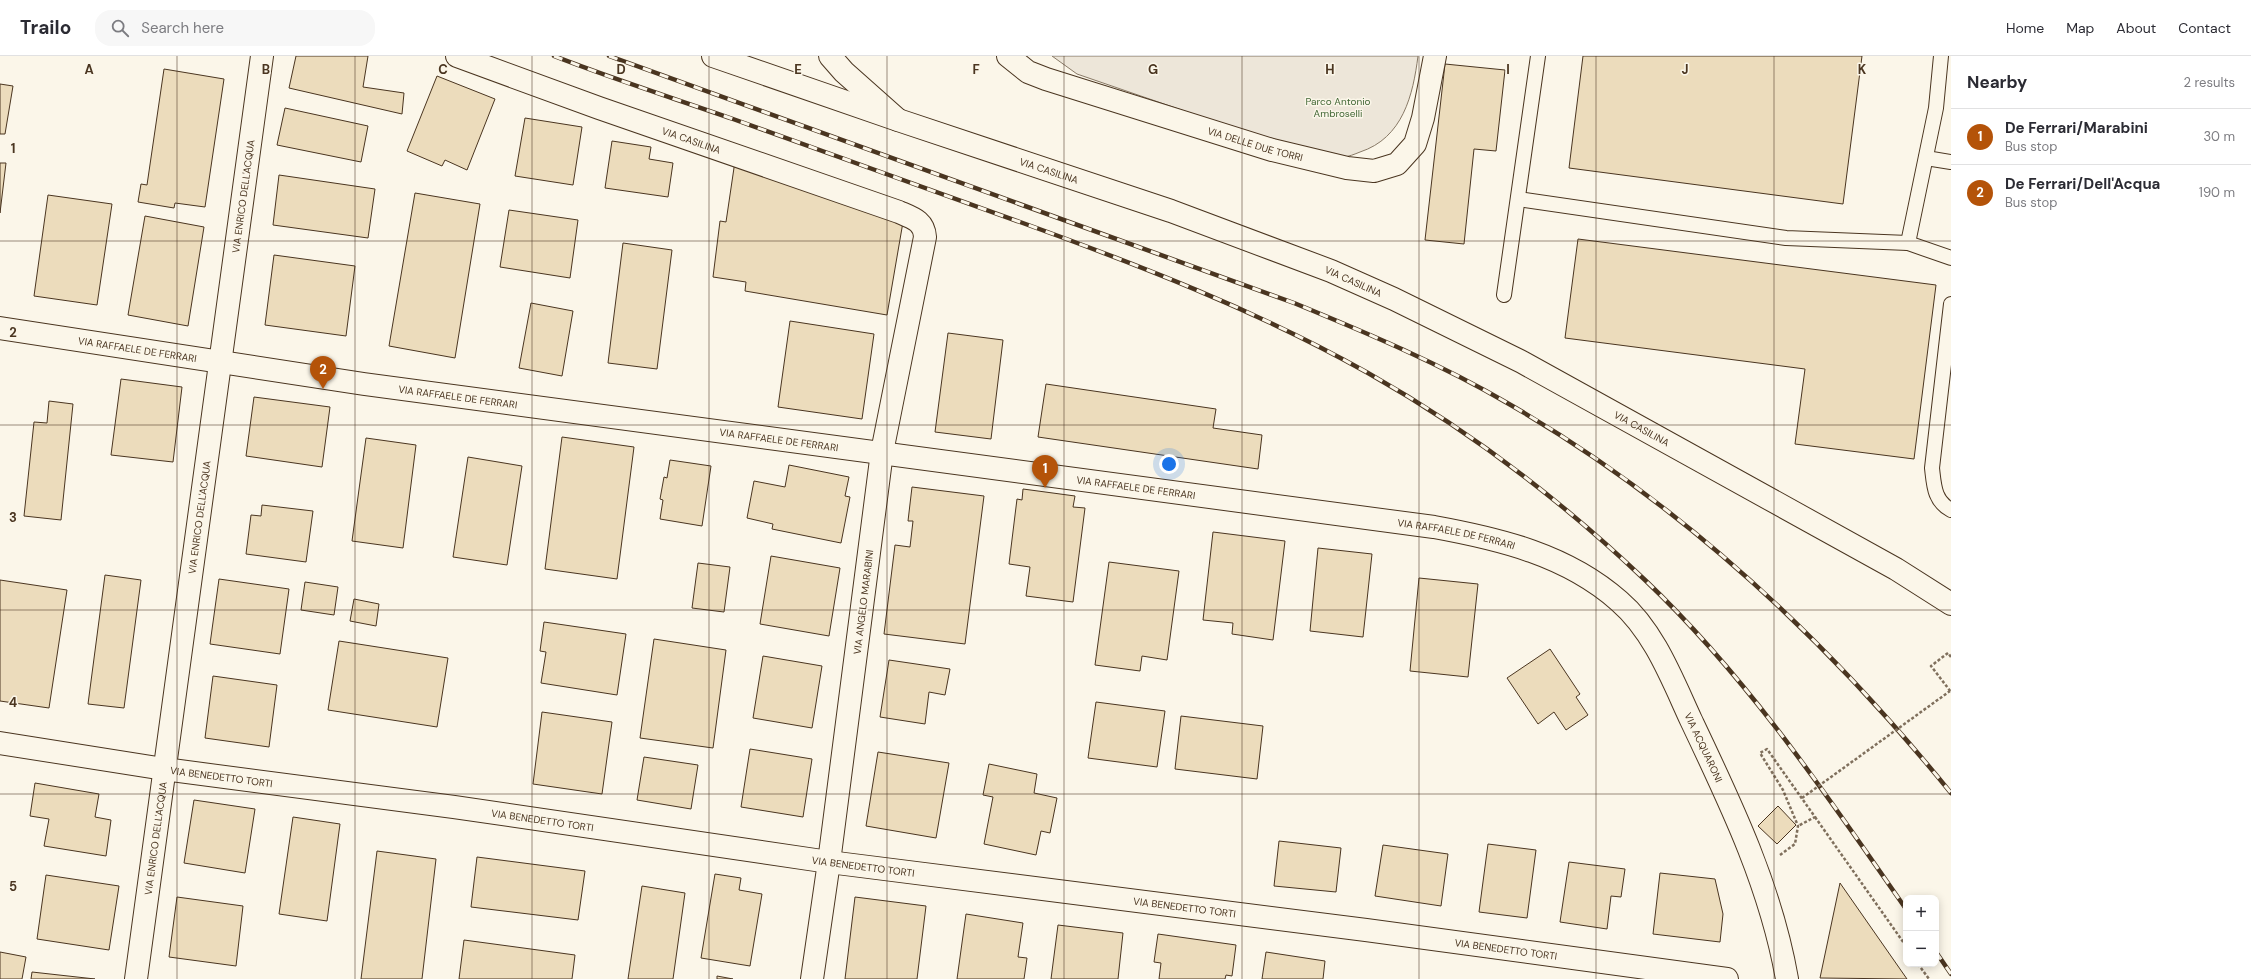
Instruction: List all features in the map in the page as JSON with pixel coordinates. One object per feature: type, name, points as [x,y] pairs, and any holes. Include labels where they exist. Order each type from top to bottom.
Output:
[{"type":"street","name":"VIA ENRICO DELL'ACQUA","points":[[136,979],[219,361],[262,56]]},
{"type":"street","name":"VIA CASILINA","points":[[457,56],[599,108],[899,212],[914,218],[923,226]]},
{"type":"street","name":"VIA CASILINA","points":[[713,56],[736,59],[898,120],[1200,221],[1326,269],[1394,298],[1542,374],[1896,569],[1951,604]]},
{"type":"street","points":[[830,56],[844,72],[898,120]]},
{"type":"street","name":"VIA DELLE DUE TORRI","points":[[1008,56],[1028,72],[1046,79],[1272,150],[1347,168],[1374,171],[1397,164],[1415,144],[1423,118],[1435,56]]},
{"type":"street","name":"VIA ANGELO MARABINI","points":[[812,979],[829,862],[882,452],[925,237],[923,226]]},
{"type":"street","name":"VIA RAFFAELE DE FERRARI","points":[[0,328],[416,391],[882,452],[1434,527],[1506,543],[1555,560]]},
{"type":"street","name":"VIA ACQUARONI","points":[[1555,560],[1582,574],[1620,601],[1640,624],[1657,649],[1708,755],[1759,872],[1780,941],[1787,979]]},
{"type":"street","name":"VIA BENEDETTO TORTI","points":[[0,743],[164,769],[462,808],[829,862],[1366,930],[1727,979]]},
{"type":"lane","points":[[1504,295],[1538,56]]},
{"type":"lane","points":[[1908,243],[1936,108],[1942,56]]},
{"type":"lane","points":[[1926,158],[1951,162]]},
{"type":"lane","points":[[1518,199],[1786,238],[1908,243],[1951,258]]},
{"type":"lane","points":[[1951,304],[1932,468],[1934,492],[1945,507],[1951,510]]},
{"type":"path","points":[[1802,798],[1950,692],[1931,666],[1948,654],[1951,657]]},
{"type":"path","points":[[1759,872],[1795,844],[1798,826],[1783,790],[1760,753],[1767,749],[1903,942]]},
{"type":"path","points":[[1798,826],[1815,817]]},
{"type":"path","points":[[1920,967],[1929,979]]},
{"type":"green space","name":"Parco Antonio Ambroselli","points":[[1052,56],[1418,56],[1409,100],[1396,126],[1386,137],[1375,145],[1352,155],[1339,157],[1312,155],[1077,74]]},
{"type":"building","points":[[296,56],[368,56],[363,87],[404,93],[402,114],[289,88]]},
{"type":"building","points":[[1583,56],[1862,56],[1843,204],[1569,168]]},
{"type":"building","points":[[1445,64],[1505,70],[1496,151],[1474,149],[1464,244],[1425,240]]},
{"type":"building","points":[[164,69],[224,79],[205,207],[175,203],[174,208],[138,202],[141,184],[147,185]]},
{"type":"building","points":[[437,76],[495,99],[467,170],[445,160],[442,166],[407,151]]},
{"type":"building","points":[[0,84],[13,86],[5,134],[0,134]]},
{"type":"building","points":[[285,108],[368,126],[361,162],[277,145]]},
{"type":"building","points":[[525,118],[582,127],[573,185],[515,176]]},
{"type":"building","points":[[612,141],[651,147],[649,159],[673,163],[668,197],[605,188]]},
{"type":"building","points":[[735,161],[903,222],[887,315],[745,291],[746,282],[713,277],[720,221],[726,222]]},
{"type":"building","points":[[0,163],[6,163],[0,213]]},
{"type":"building","points":[[279,175],[375,189],[368,238],[273,225]]},
{"type":"building","points":[[415,193],[480,204],[455,358],[389,346]]},
{"type":"building","points":[[48,195],[112,204],[97,305],[34,296]]},
{"type":"building","points":[[509,210],[578,220],[570,278],[500,267]]},
{"type":"building","points":[[145,216],[204,227],[188,326],[128,315]]},
{"type":"building","points":[[1578,239],[1936,285],[1914,459],[1795,444],[1805,369],[1565,338]]},
{"type":"building","points":[[623,243],[672,250],[657,369],[608,363]]},
{"type":"building","points":[[274,255],[355,266],[346,336],[265,325]]},
{"type":"building","points":[[531,303],[573,311],[562,376],[519,368]]},
{"type":"building","points":[[790,321],[874,334],[862,419],[778,407]]},
{"type":"building","points":[[948,333],[1003,340],[991,439],[935,432]]},
{"type":"building","points":[[121,379],[182,387],[173,462],[111,455]]},
{"type":"building","points":[[1046,384],[1216,409],[1213,428],[1262,435],[1258,469],[1038,437]]},
{"type":"building","points":[[254,397],[330,407],[322,467],[246,456]]},
{"type":"building","points":[[49,401],[73,404],[61,520],[24,516],[34,422],[47,423]]},
{"type":"building","points":[[562,437],[634,447],[617,579],[545,569]]},
{"type":"building","points":[[366,438],[416,445],[403,548],[352,541]]},
{"type":"building","points":[[468,457],[522,466],[507,565],[453,557]]},
{"type":"building","points":[[670,460],[711,466],[702,526],[660,519],[663,500],[660,499],[664,477],[667,478]]},
{"type":"building","points":[[789,465],[849,477],[845,496],[850,497],[841,543],[772,529],[773,524],[747,518],[754,481],[785,487]]},
{"type":"building","points":[[912,487],[984,496],[965,644],[884,634],[895,545],[910,547],[913,521],[908,521]]},
{"type":"building","points":[[1023,489],[1075,496],[1073,507],[1085,508],[1073,602],[1026,596],[1030,567],[1009,564],[1017,499],[1022,500]]},
{"type":"building","points":[[262,505],[313,511],[306,562],[246,554],[251,515],[261,516]]},
{"type":"building","points":[[1213,532],[1285,541],[1273,640],[1232,634],[1233,623],[1203,620]]},
{"type":"building","points":[[1318,548],[1372,554],[1363,637],[1310,631]]},
{"type":"building","points":[[771,556],[840,568],[829,636],[760,624]]},
{"type":"building","points":[[1109,562],[1179,571],[1167,660],[1142,656],[1140,671],[1095,665]]},
{"type":"building","points":[[698,563],[730,567],[724,612],[692,608]]},
{"type":"building","points":[[105,575],[141,580],[124,708],[88,704]]},
{"type":"building","points":[[1419,578],[1478,584],[1468,677],[1410,671]]},
{"type":"building","points":[[219,579],[289,589],[280,654],[210,644]]},
{"type":"building","points":[[0,580],[67,590],[49,708],[0,701]]},
{"type":"building","points":[[305,582],[338,587],[334,615],[301,610]]},
{"type":"building","points":[[354,599],[379,604],[376,626],[350,621]]},
{"type":"building","points":[[544,622],[626,634],[617,695],[541,683],[546,652],[540,651]]},
{"type":"building","points":[[654,639],[726,650],[713,748],[640,738]]},
{"type":"building","points":[[339,641],[448,658],[437,727],[328,710]]},
{"type":"building","points":[[1550,649],[1580,694],[1576,697],[1588,715],[1566,730],[1554,712],[1538,724],[1507,678]]},
{"type":"building","points":[[763,656],[822,666],[812,728],[753,718]]},
{"type":"building","points":[[889,660],[950,669],[945,695],[929,692],[925,724],[880,717]]},
{"type":"building","points":[[213,676],[277,685],[269,747],[205,738]]},
{"type":"building","points":[[1096,702],[1165,711],[1157,767],[1088,758]]},
{"type":"building","points":[[542,712],[612,722],[602,794],[533,784]]},
{"type":"building","points":[[1181,716],[1263,726],[1257,779],[1175,769]]},
{"type":"building","points":[[750,749],[812,759],[803,817],[741,807]]},
{"type":"building","points":[[878,752],[949,763],[936,838],[866,826]]},
{"type":"building","points":[[644,757],[698,765],[691,809],[637,800]]},
{"type":"building","points":[[989,764],[1037,774],[1034,793],[1057,798],[1050,833],[1041,831],[1036,855],[984,844],[993,797],[983,795]]},
{"type":"building","points":[[35,783],[99,794],[95,817],[111,820],[106,856],[44,846],[49,819],[30,816]]},
{"type":"building","points":[[194,800],[255,809],[245,873],[184,863]]},
{"type":"building","points":[[1778,806],[1796,825],[1777,844],[1758,826]]},
{"type":"building","points":[[293,817],[340,824],[327,921],[279,914]]},
{"type":"building","points":[[1279,841],[1341,848],[1336,892],[1274,886]]},
{"type":"building","points":[[1488,844],[1536,850],[1527,918],[1479,912]]},
{"type":"building","points":[[1383,845],[1448,854],[1441,906],[1375,896]]},
{"type":"building","points":[[377,851],[436,859],[422,979],[361,979]]},
{"type":"building","points":[[477,857],[585,871],[578,920],[471,907]]},
{"type":"building","points":[[1569,862],[1625,869],[1621,897],[1611,896],[1607,929],[1560,922]]},
{"type":"building","points":[[1660,873],[1715,879],[1723,914],[1720,942],[1653,934]]},
{"type":"building","points":[[715,874],[741,878],[739,890],[762,894],[750,966],[701,958]]},
{"type":"building","points":[[46,875],[119,886],[109,950],[37,939]]},
{"type":"building","points":[[1840,883],[1907,979],[1820,978]]},
{"type":"building","points":[[642,886],[685,893],[673,979],[628,979]]},
{"type":"building","points":[[177,897],[243,906],[236,966],[169,957]]},
{"type":"building","points":[[855,897],[926,906],[917,979],[845,979]]},
{"type":"building","points":[[966,914],[1023,923],[1018,957],[1027,958],[1024,979],[957,979]]},
{"type":"building","points":[[1058,925],[1123,933],[1118,979],[1051,979]]},
{"type":"building","points":[[1158,934],[1236,945],[1232,976],[1226,975],[1225,979],[1159,979],[1161,963],[1154,962]]},
{"type":"building","points":[[464,940],[575,955],[572,979],[459,979]]},
{"type":"building","points":[[0,952],[26,957],[22,979],[0,979]]},
{"type":"building","points":[[1266,952],[1325,961],[1323,979],[1262,979]]},
{"type":"building","points":[[32,972],[95,979],[31,979]]},
{"type":"building","points":[[717,976],[733,979],[717,979]]},
{"type":"railway","points":[[554,56],[1020,222],[1153,272],[1241,309],[1326,350],[1368,373],[1442,418],[1478,442],[1547,494],[1613,550],[1682,617],[1718,656],[1784,738],[1903,905]]},
{"type":"railway","points":[[609,56],[1294,303],[1430,362],[1483,389],[1572,443],[1633,485],[1691,530],[1748,578],[1802,628],[1853,681],[1903,736],[1951,793]]},
{"type":"railway","points":[[1939,956],[1951,974]]},
{"type":"place","name":"De Ferrari/Dell'Acqua","points":[[323,389]]},
{"type":"place","name":"De Ferrari/Marabini","points":[[1045,488]]}]
